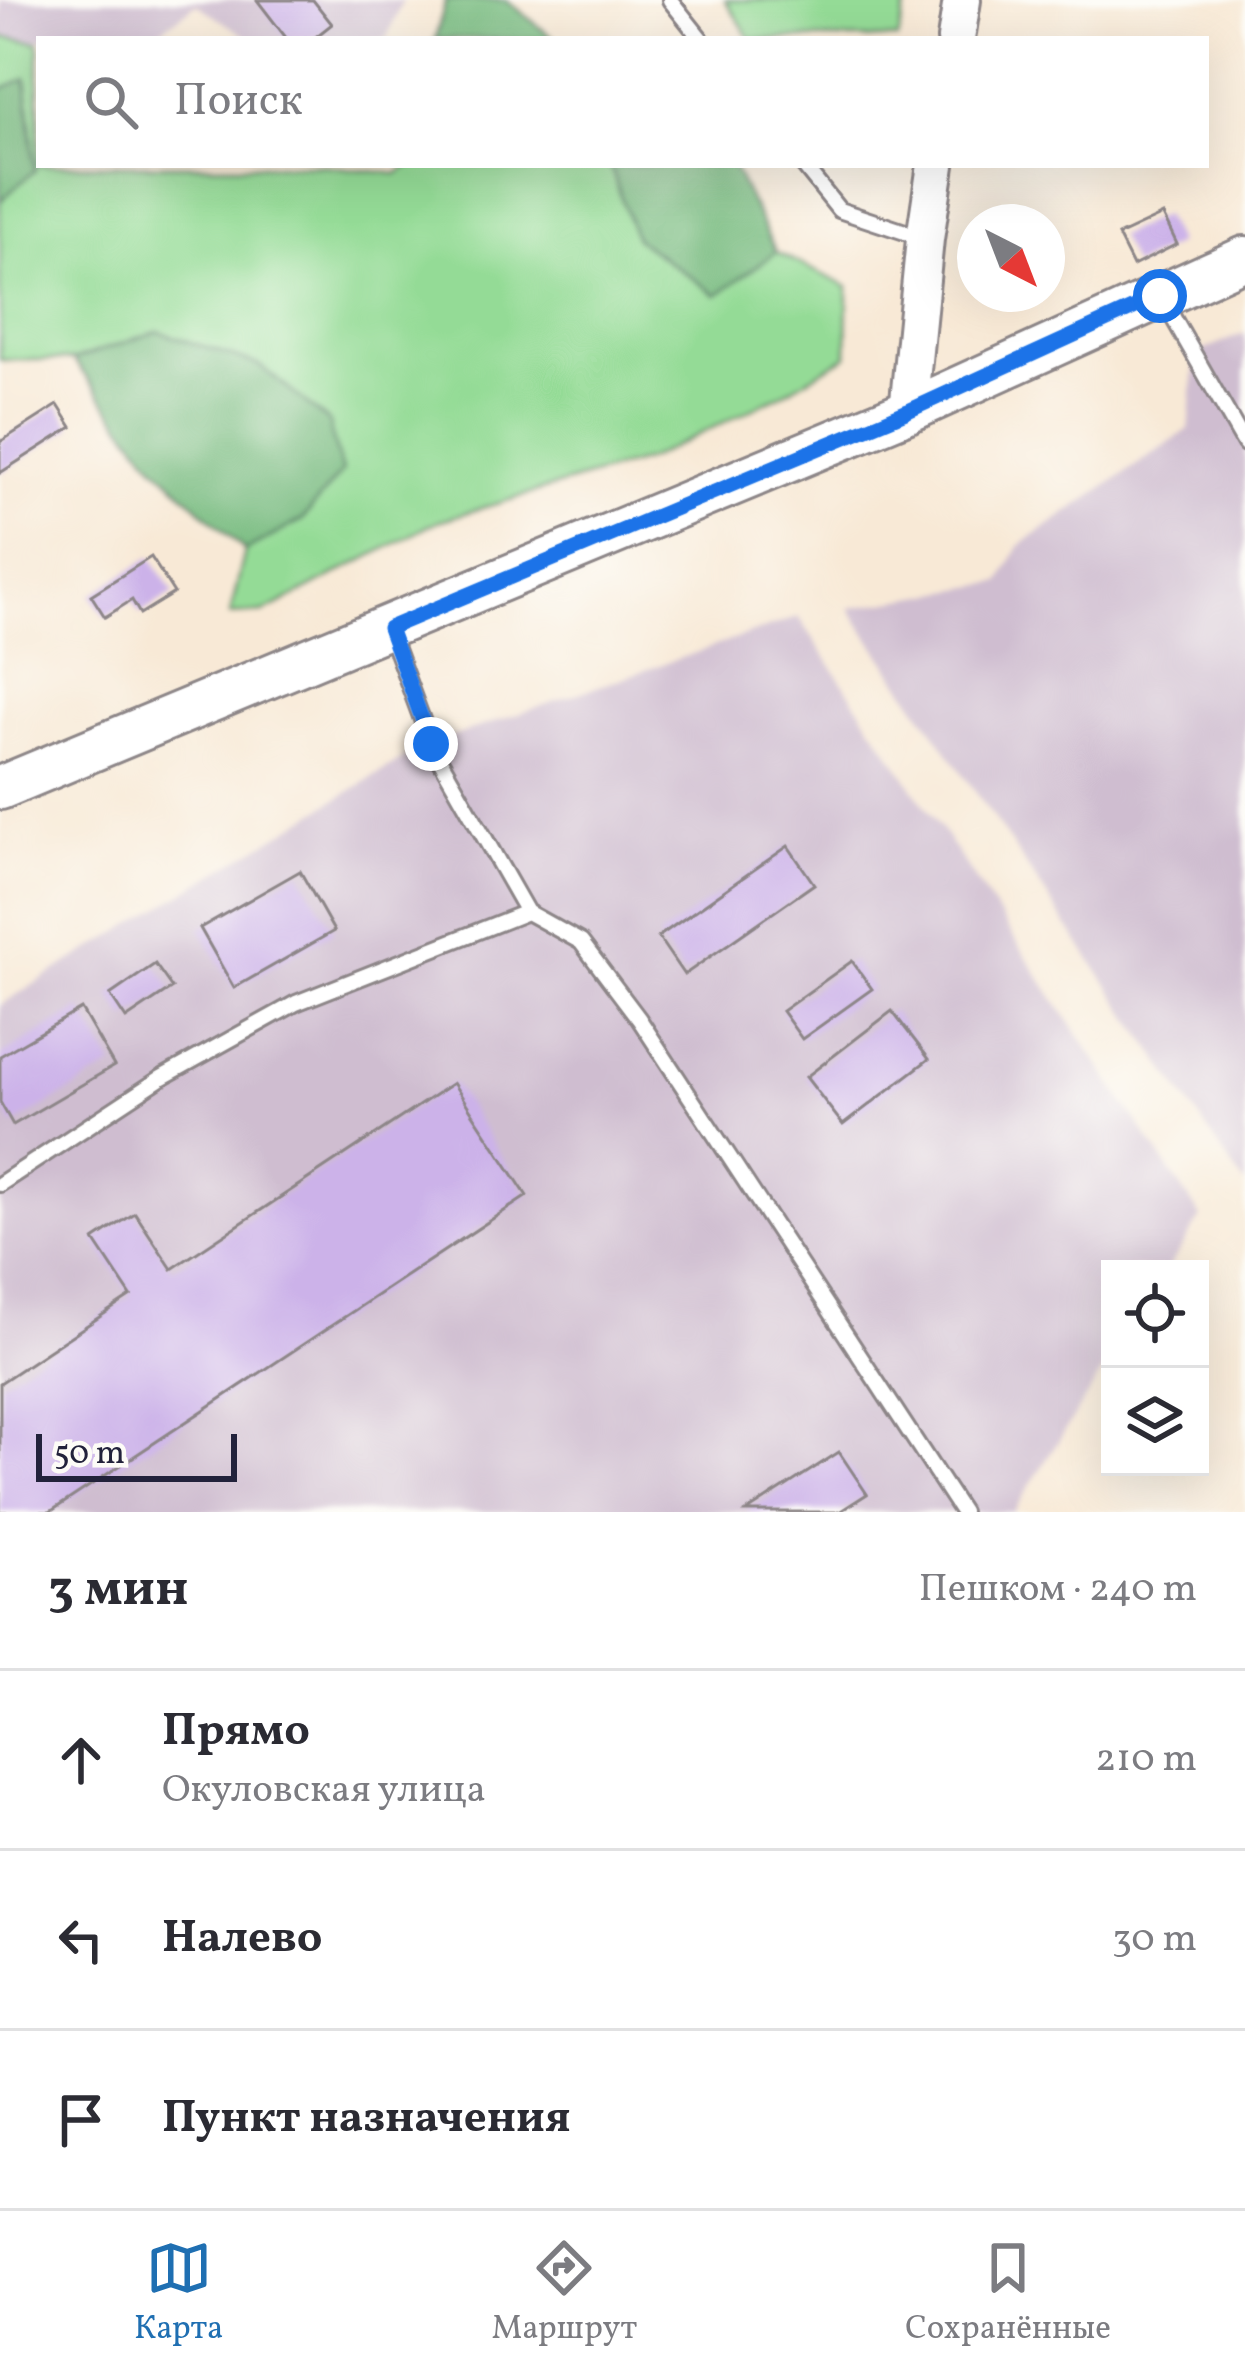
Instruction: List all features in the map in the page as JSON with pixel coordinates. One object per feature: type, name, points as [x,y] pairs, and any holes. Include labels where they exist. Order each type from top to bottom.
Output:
[{"type":"main road","points":[[956,36],[962,0]]},
{"type":"main road","points":[[908,411],[937,168]]},
{"type":"main road","points":[[0,788],[908,411],[1245,258]]},
{"type":"lane","points":[[670,0],[699,36]]},
{"type":"lane","points":[[805,168],[839,210],[925,238]]},
{"type":"lane","points":[[1160,296],[1245,444]]},
{"type":"lane","points":[[389,628],[431,744],[527,912],[581,941],[638,1019],[962,1512]]},
{"type":"lane","points":[[0,1184],[161,1078],[296,1003],[527,912]]},
{"type":"shaded area","points":[[0,0],[403,0],[387,36],[245,36],[196,4],[153,36],[36,36],[36,66],[0,69]]},
{"type":"shaded area","points":[[1245,333],[1245,1185],[849,608],[1001,582],[1019,546],[1189,429],[1195,354]]},
{"type":"shaded area","points":[[799,617],[1201,1217],[1174,1260],[1101,1260],[1101,1374],[1013,1512],[0,1512],[0,1005],[422,747]]},
{"type":"green space","points":[[446,0],[507,0],[550,36],[436,36]]},
{"type":"green space","points":[[725,0],[908,0],[899,36],[749,36]]},
{"type":"green space","points":[[0,37],[36,42],[36,168],[346,168],[397,174],[406,168],[611,168],[635,238],[716,295],[776,252],[848,287],[847,356],[778,396],[646,460],[438,521],[263,613],[230,615],[245,551],[302,520],[158,332],[73,360],[0,360],[0,201],[35,170],[26,79],[0,90]]},
{"type":"green space","points":[[26,78],[35,170],[0,201],[0,90]]},
{"type":"green space","points":[[611,168],[734,168],[776,252],[717,295],[635,238]]},
{"type":"green space","points":[[158,331],[259,365],[328,421],[342,472],[302,520],[245,551],[154,465],[73,360]]},
{"type":"building","points":[[257,0],[313,0],[332,24],[317,36],[285,36]]},
{"type":"building","points":[[1163,215],[1177,244],[1133,266],[1118,236]]},
{"type":"building","points":[[58,405],[72,427],[0,473],[0,442]]},
{"type":"building","points":[[151,557],[174,593],[140,614],[132,600],[105,617],[91,595]]},
{"type":"building","points":[[788,846],[814,884],[684,975],[658,937]]},
{"type":"building","points":[[300,871],[334,931],[234,988],[200,928]]},
{"type":"building","points":[[852,961],[872,989],[802,1039],[782,1011]]},
{"type":"building","points":[[155,964],[172,988],[126,1019],[110,995]]},
{"type":"building","points":[[81,1009],[114,1066],[13,1125],[0,1102],[0,1056]]},
{"type":"building","points":[[892,1011],[929,1059],[843,1125],[806,1077]]},
{"type":"building","points":[[453,1083],[527,1196],[50,1512],[0,1512],[0,1383],[131,1296],[94,1240],[135,1213],[172,1269]]},
{"type":"building","points":[[839,1452],[867,1494],[839,1512],[746,1512]]},
{"type":"route","points":[[431,744],[389,628],[908,411],[1160,296]]}]
